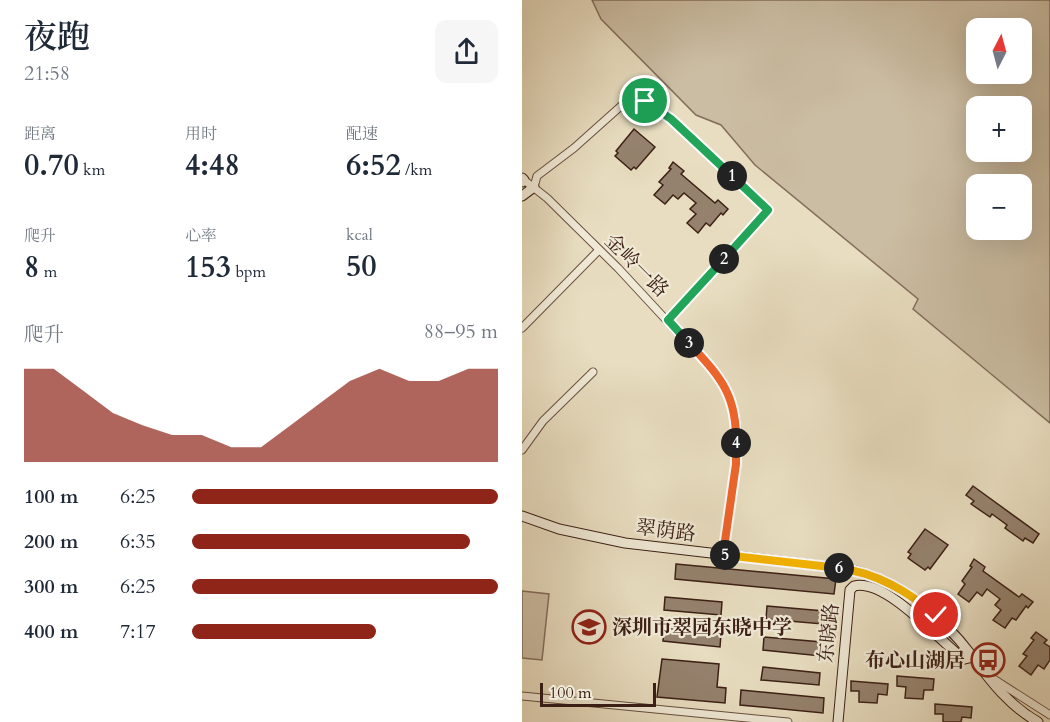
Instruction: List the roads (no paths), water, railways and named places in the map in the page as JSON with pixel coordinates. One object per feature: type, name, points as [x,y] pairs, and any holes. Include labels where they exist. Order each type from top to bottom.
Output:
[{"type":"street","points":[[523,180],[537,176],[574,148],[621,106],[634,100],[645,101],[671,119],[768,210],[668,320]]},
{"type":"street","points":[[522,196],[534,186],[537,176]]},
{"type":"street","name":"金岭一路","points":[[523,180],[534,186],[599,250],[668,320],[721,379],[730,396],[736,416],[736,464],[723,555]]},
{"type":"street","points":[[522,328],[599,250]]},
{"type":"street","points":[[522,450],[543,422],[593,372]]},
{"type":"street","name":"翠荫路","points":[[522,516],[559,529],[625,543],[847,569],[882,580],[903,590],[936,615],[973,657],[999,692],[1038,722]]},
{"type":"street","name":"东晓路","points":[[838,722],[850,590],[854,586],[867,587],[890,597],[914,614],[960,656],[965,659],[973,657]]},
{"type":"street","points":[[984,673],[1050,715]]},
{"type":"street","points":[[522,696],[788,722]]},
{"type":"place","name":"深圳市翠园东晓中学","points":[[589,627]]},
{"type":"place","name":"布心山湖居","points":[[988,660]]}]
